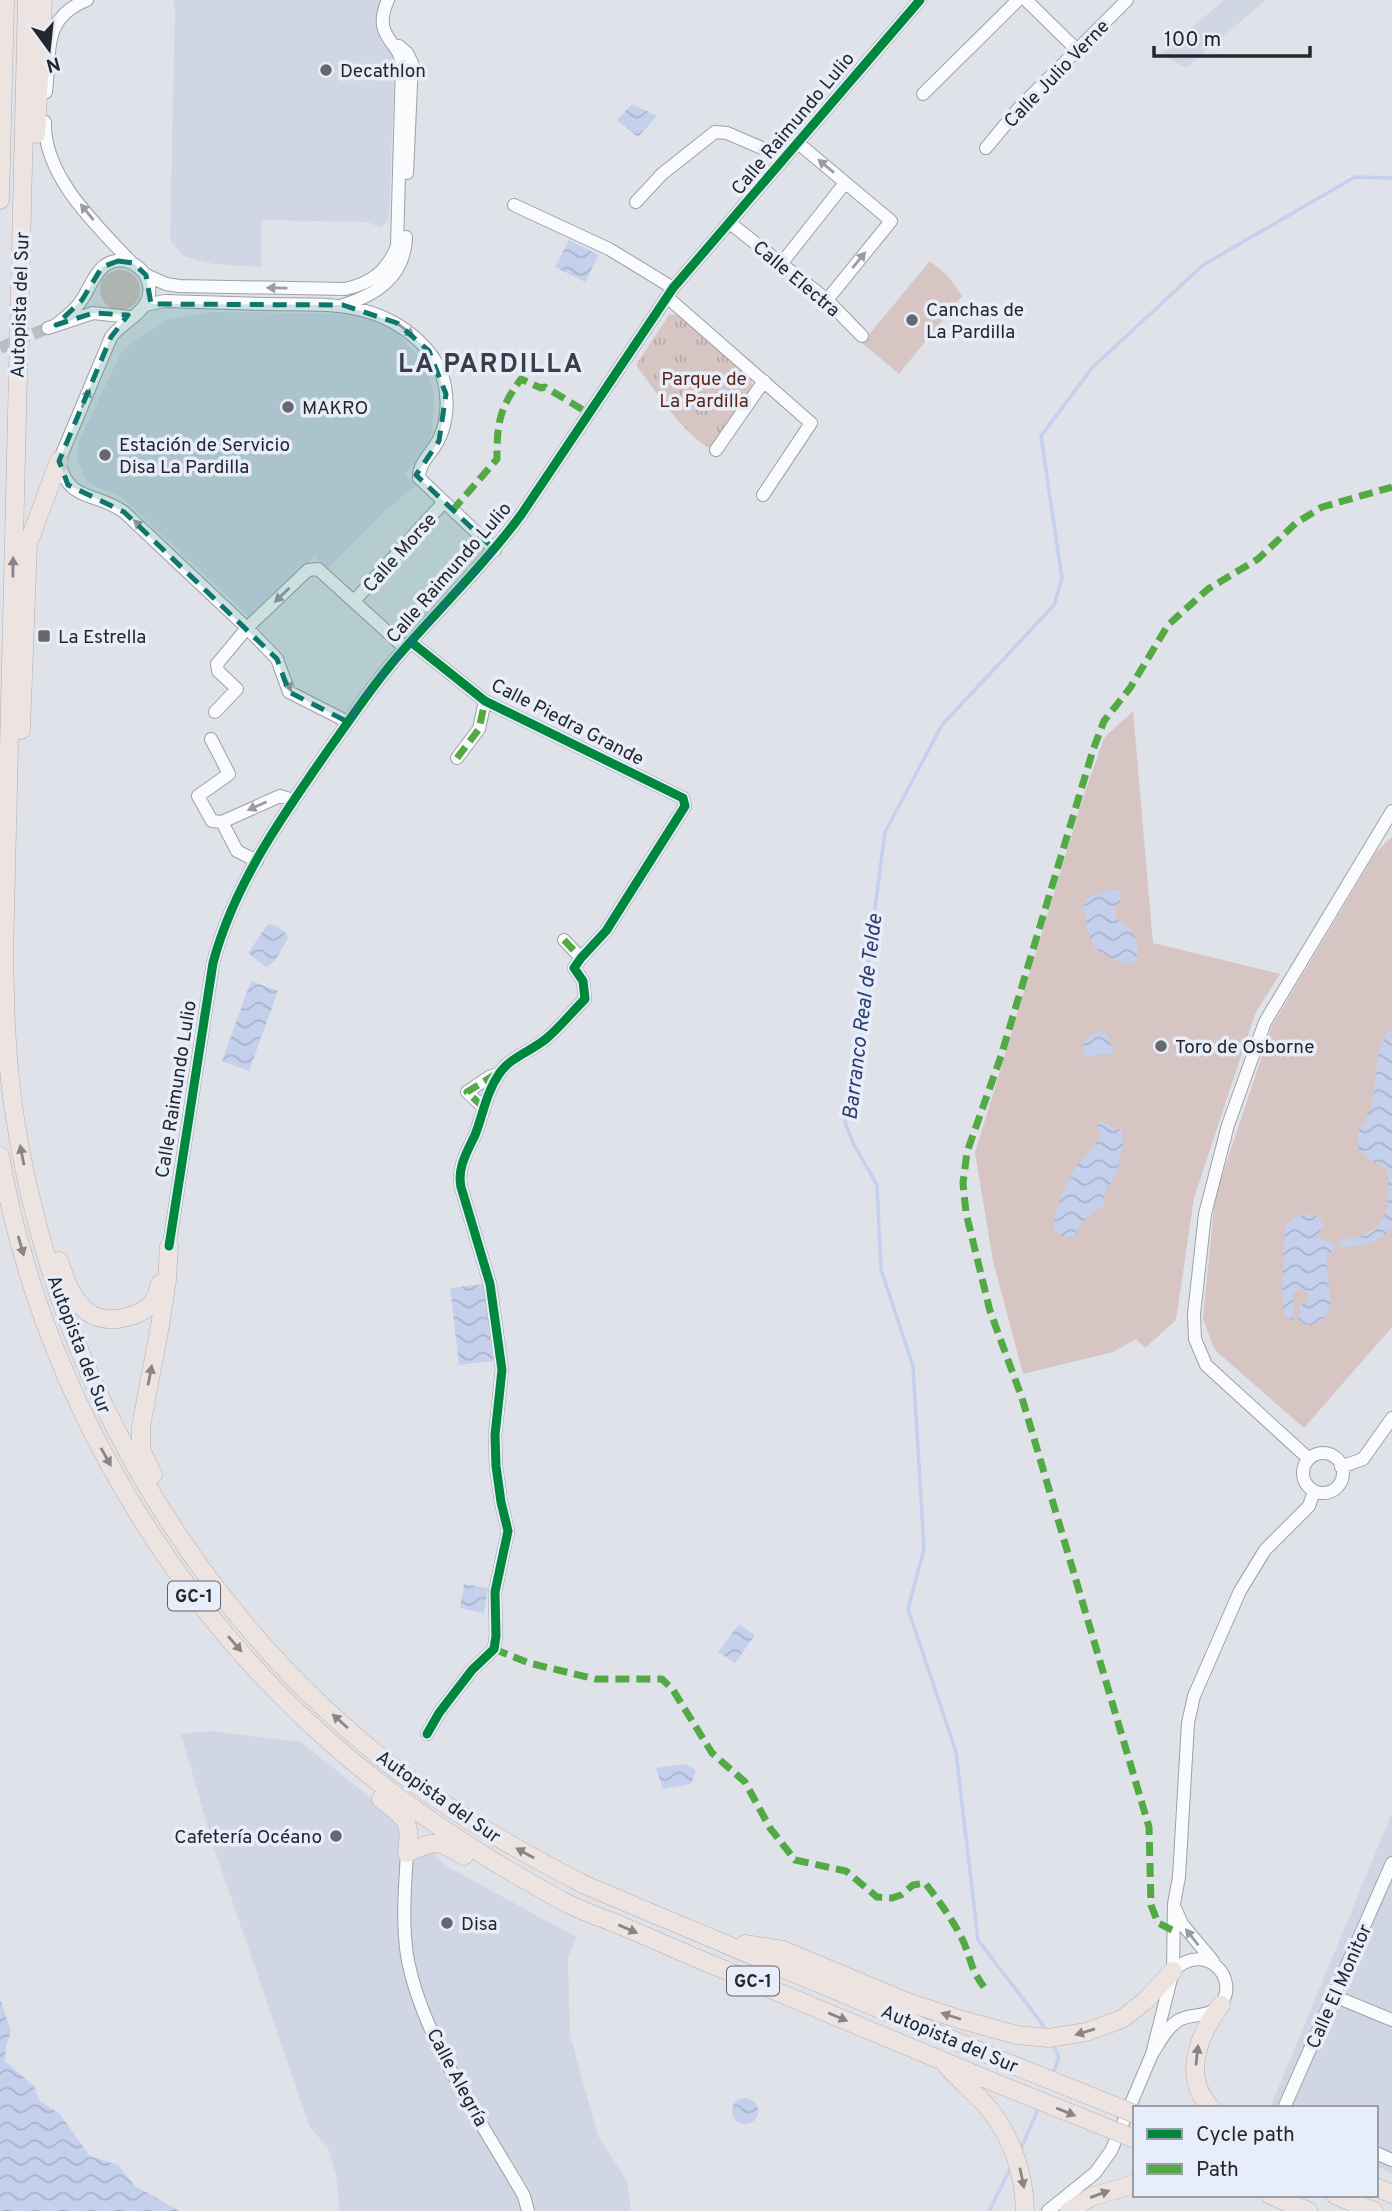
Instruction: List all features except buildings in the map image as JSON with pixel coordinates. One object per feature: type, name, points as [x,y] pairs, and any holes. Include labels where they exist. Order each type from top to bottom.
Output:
[{"type":"highway","name":"Autopista del Sur","points":[[27,0],[4,954],[7,1032],[13,1103],[34,1207],[57,1293],[113,1427],[154,1498],[219,1593],[304,1689],[406,1777],[467,1819],[525,1854],[585,1885],[1133,2113]]},
{"type":"highway","points":[[21,267],[35,151],[44,0]]},
{"type":"highway","points":[[0,35],[4,7]]},
{"type":"highway","points":[[0,200],[4,7]]},
{"type":"highway","points":[[4,954],[17,830],[28,544],[59,461]]},
{"type":"highway","name":"Autopista del Sur","points":[[0,1156],[12,1212],[37,1299],[68,1380],[94,1437],[127,1496],[166,1557],[201,1604],[285,1700],[355,1763],[455,1837],[565,1903],[1133,2138]]},
{"type":"highway","points":[[34,1207],[51,1234],[65,1279],[75,1298],[90,1314],[110,1319],[131,1316],[149,1307],[158,1292],[169,1246]]},
{"type":"highway","points":[[169,1246],[160,1326],[141,1426],[141,1449],[145,1463],[205,1557],[219,1593]]},
{"type":"highway","points":[[355,1763],[367,1788],[406,1819],[410,1834],[407,1853]]},
{"type":"highway","points":[[407,1853],[438,1842],[527,1892],[565,1903]]},
{"type":"highway","points":[[715,1939],[783,1950],[907,2002],[1017,2035],[1049,2038],[1068,2037],[1122,2019],[1145,2001],[1173,1971]]},
{"type":"highway","points":[[1210,2106],[1198,2084],[1195,2059],[1199,2040],[1208,2021],[1221,2005]]},
{"type":"highway","points":[[941,2060],[985,2105],[1009,2141],[1020,2168],[1025,2211]]},
{"type":"highway","points":[[1067,2204],[1133,2185]]},
{"type":"highway","points":[[1275,2197],[1308,2211]]},
{"type":"highway","points":[[1340,2197],[1374,2211]]},
{"type":"street","points":[[44,0],[46,96]]},
{"type":"street","points":[[87,0],[65,11],[52,30],[44,137],[53,164],[65,184],[109,239],[146,275],[166,284],[345,289],[366,283],[386,268],[397,246],[402,65],[399,55],[385,35],[383,18],[390,0]]},
{"type":"street","points":[[343,305],[363,299],[388,281],[400,265],[406,246],[412,63],[407,53],[389,34],[386,18],[390,0]]},
{"type":"street","name":"Calle Raimundo Lulio","points":[[169,1246],[213,963],[225,923],[293,800],[369,691],[495,550],[590,414],[670,292],[920,0]]},
{"type":"street","points":[[923,94],[1018,0]]},
{"type":"street","points":[[1026,0],[1077,50]]},
{"type":"street","name":"Calle Julio Verne","points":[[986,148],[1019,108],[1127,0]]},
{"type":"street","points":[[636,202],[662,174],[715,132],[727,132],[785,158]]},
{"type":"street","points":[[798,143],[891,220],[827,300]]},
{"type":"street","points":[[781,264],[845,183]]},
{"type":"street","points":[[514,205],[609,249],[670,292],[811,423],[763,495]]},
{"type":"street","name":"Calle Electra","points":[[730,223],[827,300],[862,336]]},
{"type":"street","points":[[130,317],[93,313],[52,327],[82,300],[102,267],[118,261],[133,263]]},
{"type":"street","points":[[145,305],[150,290],[146,275]]},
{"type":"street","points":[[348,722],[289,692],[277,659],[247,628],[124,512],[111,503],[74,491],[62,475],[59,461],[111,337],[145,305],[165,301],[343,305],[373,312],[397,323],[429,351],[440,369],[446,394],[446,418],[439,441],[418,472],[419,478],[495,550]]},
{"type":"street","points":[[716,450],[764,381]]},
{"type":"street","name":"Calle Morse","points":[[354,601],[443,503]]},
{"type":"street","name":"Calle Piedra Grande","points":[[247,628],[308,570],[314,568],[408,645],[485,701],[683,797],[685,806],[664,841],[606,931],[580,958]]},
{"type":"street","points":[[215,712],[237,689],[218,671],[217,664],[247,628]]},
{"type":"street","points":[[457,758],[479,729],[485,701]]},
{"type":"street","points":[[211,739],[229,774],[198,796],[212,821],[222,822],[280,796],[293,800]]},
{"type":"street","points":[[1308,1459],[1206,1365],[1198,1347],[1194,1314],[1205,1214],[1228,1125],[1265,1022],[1392,811]]},
{"type":"street","points":[[222,822],[237,851],[257,861]]},
{"type":"street","points":[[428,1734],[439,1713],[472,1670],[494,1649],[495,1592],[508,1531],[496,1466],[495,1435],[502,1370],[492,1296],[459,1178],[461,1166],[477,1130],[483,1107],[500,1073],[522,1053],[546,1040],[585,999],[583,981],[574,968],[580,958],[564,940]]},
{"type":"street","points":[[483,1107],[467,1093],[488,1077],[500,1073]]},
{"type":"street","points":[[1341,1467],[1363,1459],[1392,1418]]},
{"type":"street","points":[[1315,1455],[1331,1455],[1341,1467],[1343,1473],[1338,1486],[1327,1493],[1314,1492],[1308,1487],[1303,1473],[1308,1459],[1315,1455]]},
{"type":"street","points":[[1056,2211],[1067,2204],[1105,2162],[1152,2054],[1173,1971],[1174,1904],[1179,1877],[1188,1723],[1194,1696],[1246,1581],[1265,1550],[1309,1506],[1314,1492]]},
{"type":"street","name":"Calle Alegría","points":[[407,1853],[404,1907],[407,1955],[416,1989],[438,2045],[524,2196],[528,2211]]},
{"type":"street","name":"Calle El Monitor","points":[[1285,2106],[1392,1863]]},
{"type":"street","points":[[1152,2054],[1166,2032],[1182,2018],[1210,2012],[1221,2005],[1226,1990],[1224,1976],[1182,1924],[1174,1904]]},
{"type":"street","points":[[1173,1971],[1182,1962],[1193,1959],[1204,1958],[1216,1965]]},
{"type":"street","points":[[1334,1996],[1392,2020]]},
{"type":"street","points":[[1048,2211],[1067,2204]]},
{"type":"highlighted area","points":[[118,261],[133,263],[146,275],[151,304],[343,305],[397,323],[429,351],[446,394],[439,441],[416,475],[495,550],[368,691],[348,722],[289,692],[277,659],[124,512],[68,485],[59,461],[111,337],[128,315],[93,313],[56,325],[82,300],[102,267]]},
{"type":"shaded area","points":[[173,0],[385,0],[380,38],[395,52],[389,219],[380,228],[368,222],[261,220],[261,267],[214,264],[183,256],[170,240],[175,12]]},
{"type":"shaded area","points":[[1224,0],[1266,0],[1186,68],[1161,54]]},
{"type":"shaded area","points":[[209,312],[358,314],[394,329],[420,359],[434,393],[432,433],[424,452],[405,474],[416,485],[385,511],[327,569],[315,556],[248,616],[129,504],[118,495],[98,488],[86,479],[77,460],[79,441],[126,347],[167,320]]},
{"type":"shaded area","points":[[209,1731],[301,1742],[397,1819],[448,1867],[576,1937],[568,1957],[570,2035],[598,2136],[627,2181],[631,2211],[339,2211],[337,2180],[328,2147],[310,2128],[212,1842],[181,1734]]},
{"type":"shaded area","points":[[1392,1813],[1392,2173],[1378,2167],[1378,2106],[1271,2106]]},
{"type":"green space","name":"Canchas de La Pardilla","points":[[930,261],[947,275],[962,296],[899,374],[862,343]]},
{"type":"green space","points":[[120,270],[128,271],[134,276],[139,282],[139,298],[134,304],[128,309],[120,310],[112,309],[106,304],[101,298],[100,290],[101,282],[106,276],[112,271]]},
{"type":"green space","name":"Parque de La Pardilla","points":[[678,314],[750,376],[752,386],[712,449],[681,424],[636,365],[669,315]]},
{"type":"green space","points":[[1133,711],[1153,943],[1280,974],[1255,1014],[1194,1198],[1176,1320],[1145,1348],[1136,1339],[1113,1352],[1023,1374],[993,1261],[975,1153],[1083,798],[1104,738]]},
{"type":"green space","points":[[1392,837],[1392,1327],[1304,1428],[1215,1350],[1203,1319],[1215,1197],[1272,1026],[1376,852]]},
{"type":"water","points":[[632,104],[657,116],[638,137],[617,120]]},
{"type":"water","points":[[569,240],[599,255],[585,282],[555,267]]},
{"type":"water","points":[[1114,889],[1120,891],[1122,898],[1115,910],[1116,918],[1132,931],[1139,947],[1135,962],[1130,964],[1106,956],[1094,946],[1083,906],[1096,894]]},
{"type":"water","points":[[268,924],[280,928],[288,938],[275,961],[266,967],[248,953]]},
{"type":"water","points":[[251,981],[278,991],[249,1071],[222,1061]]},
{"type":"water","points":[[1392,1028],[1392,1227],[1370,1243],[1341,1247],[1340,1240],[1368,1233],[1377,1226],[1387,1209],[1387,1169],[1366,1157],[1360,1150],[1357,1136],[1373,1100],[1381,1045]]},
{"type":"water","points":[[1104,1031],[1114,1051],[1111,1055],[1084,1055],[1085,1041],[1095,1033]]},
{"type":"water","points":[[1103,1122],[1122,1131],[1124,1140],[1116,1175],[1106,1189],[1103,1206],[1083,1221],[1075,1235],[1064,1238],[1054,1225],[1058,1204],[1076,1167],[1101,1136],[1096,1126]]},
{"type":"water","points":[[1310,1214],[1321,1219],[1323,1224],[1319,1235],[1322,1240],[1334,1242],[1336,1249],[1326,1256],[1331,1304],[1323,1321],[1310,1325],[1298,1322],[1300,1306],[1308,1301],[1309,1293],[1301,1289],[1293,1292],[1293,1322],[1284,1313],[1282,1289],[1285,1225],[1295,1218]]},
{"type":"water","points":[[483,1284],[493,1361],[459,1365],[450,1288]]},
{"type":"water","points":[[464,1584],[488,1588],[484,1613],[460,1608]]},
{"type":"water","points":[[739,1624],[755,1635],[735,1663],[718,1652]]},
{"type":"water","points":[[686,1764],[696,1770],[691,1784],[663,1789],[656,1768]]},
{"type":"water","points":[[0,1999],[11,2031],[5,2061],[34,2086],[40,2101],[59,2113],[90,2156],[118,2165],[135,2186],[179,2211],[0,2211]]},
{"type":"water","points":[[745,2098],[754,2102],[758,2111],[754,2120],[745,2124],[736,2120],[732,2111],[736,2102]]},
{"type":"waterway","name":"Barranco Real de Telde","points":[[1047,2033],[978,1940],[956,1752],[908,1609],[924,1549],[913,1366],[881,1269],[877,1185],[853,1143],[845,1122],[861,1060],[861,1015],[885,832],[942,725],[1054,605],[1062,579],[1041,436],[1092,368],[1203,265],[1355,177],[1392,178]]},
{"type":"waterway","name":"Barranco Real de Telde","points":[[1052,2043],[1059,2057],[1053,2074]]},
{"type":"waterway","name":"Barranco Real de Telde","points":[[1020,2151],[1039,2107]]},
{"type":"waterway","name":"Barranco Real de Telde","points":[[989,2211],[1011,2167]]},
{"type":"tunnel","points":[[0,348],[48,328]]},
{"type":"marked path","points":[[452,511],[497,459],[501,417],[508,399],[521,379],[541,388],[545,387],[590,414]]},
{"type":"marked path","points":[[1172,1930],[1158,1923],[1151,1905],[1149,1827],[1022,1398],[990,1311],[966,1213],[963,1183],[967,1152],[1001,1056],[1104,721],[1130,688],[1168,625],[1208,589],[1258,559],[1296,523],[1322,507],[1392,487]]},
{"type":"marked path","points":[[457,758],[479,729],[485,701]]},
{"type":"marked path","points":[[564,940],[581,958]]},
{"type":"marked path","points":[[483,1107],[467,1092],[496,1074]]},
{"type":"marked path","points":[[494,1649],[529,1663],[595,1679],[662,1679],[673,1690],[712,1753],[745,1782],[770,1828],[795,1860],[846,1871],[877,1897],[892,1898],[901,1895],[913,1885],[925,1883],[956,1927],[984,1987]]},
{"type":"cycle path","points":[[169,1246],[213,963],[234,906],[262,851],[294,799],[375,684],[480,566],[521,515],[673,288],[920,0]]},
{"type":"cycle path","points":[[411,642],[485,701],[683,798],[685,806],[606,931],[574,968],[583,981],[585,999],[547,1038],[509,1063],[499,1074],[462,1167],[461,1187],[490,1284],[502,1370],[495,1435],[496,1466],[508,1531],[495,1592],[494,1649],[472,1670],[439,1713],[427,1734]]},
{"type":"place","name":"Decathlon","points":[[326,70]]},
{"type":"place","name":"Canchas de La Pardilla","points":[[912,320]]},
{"type":"place","name":"MAKRO","points":[[288,407]]},
{"type":"place","name":"Estación de Servicio Disa La Pardilla","points":[[105,455]]},
{"type":"place","name":"La Estrella","points":[[44,636]]},
{"type":"place","name":"Toro de Osborne","points":[[1161,1046]]},
{"type":"place","name":"Cafetería Océano","points":[[336,1836]]},
{"type":"place","name":"Disa","points":[[447,1923]]},
{"type":"district","name":"LA PARDILLA","points":[[491,363]]}]
